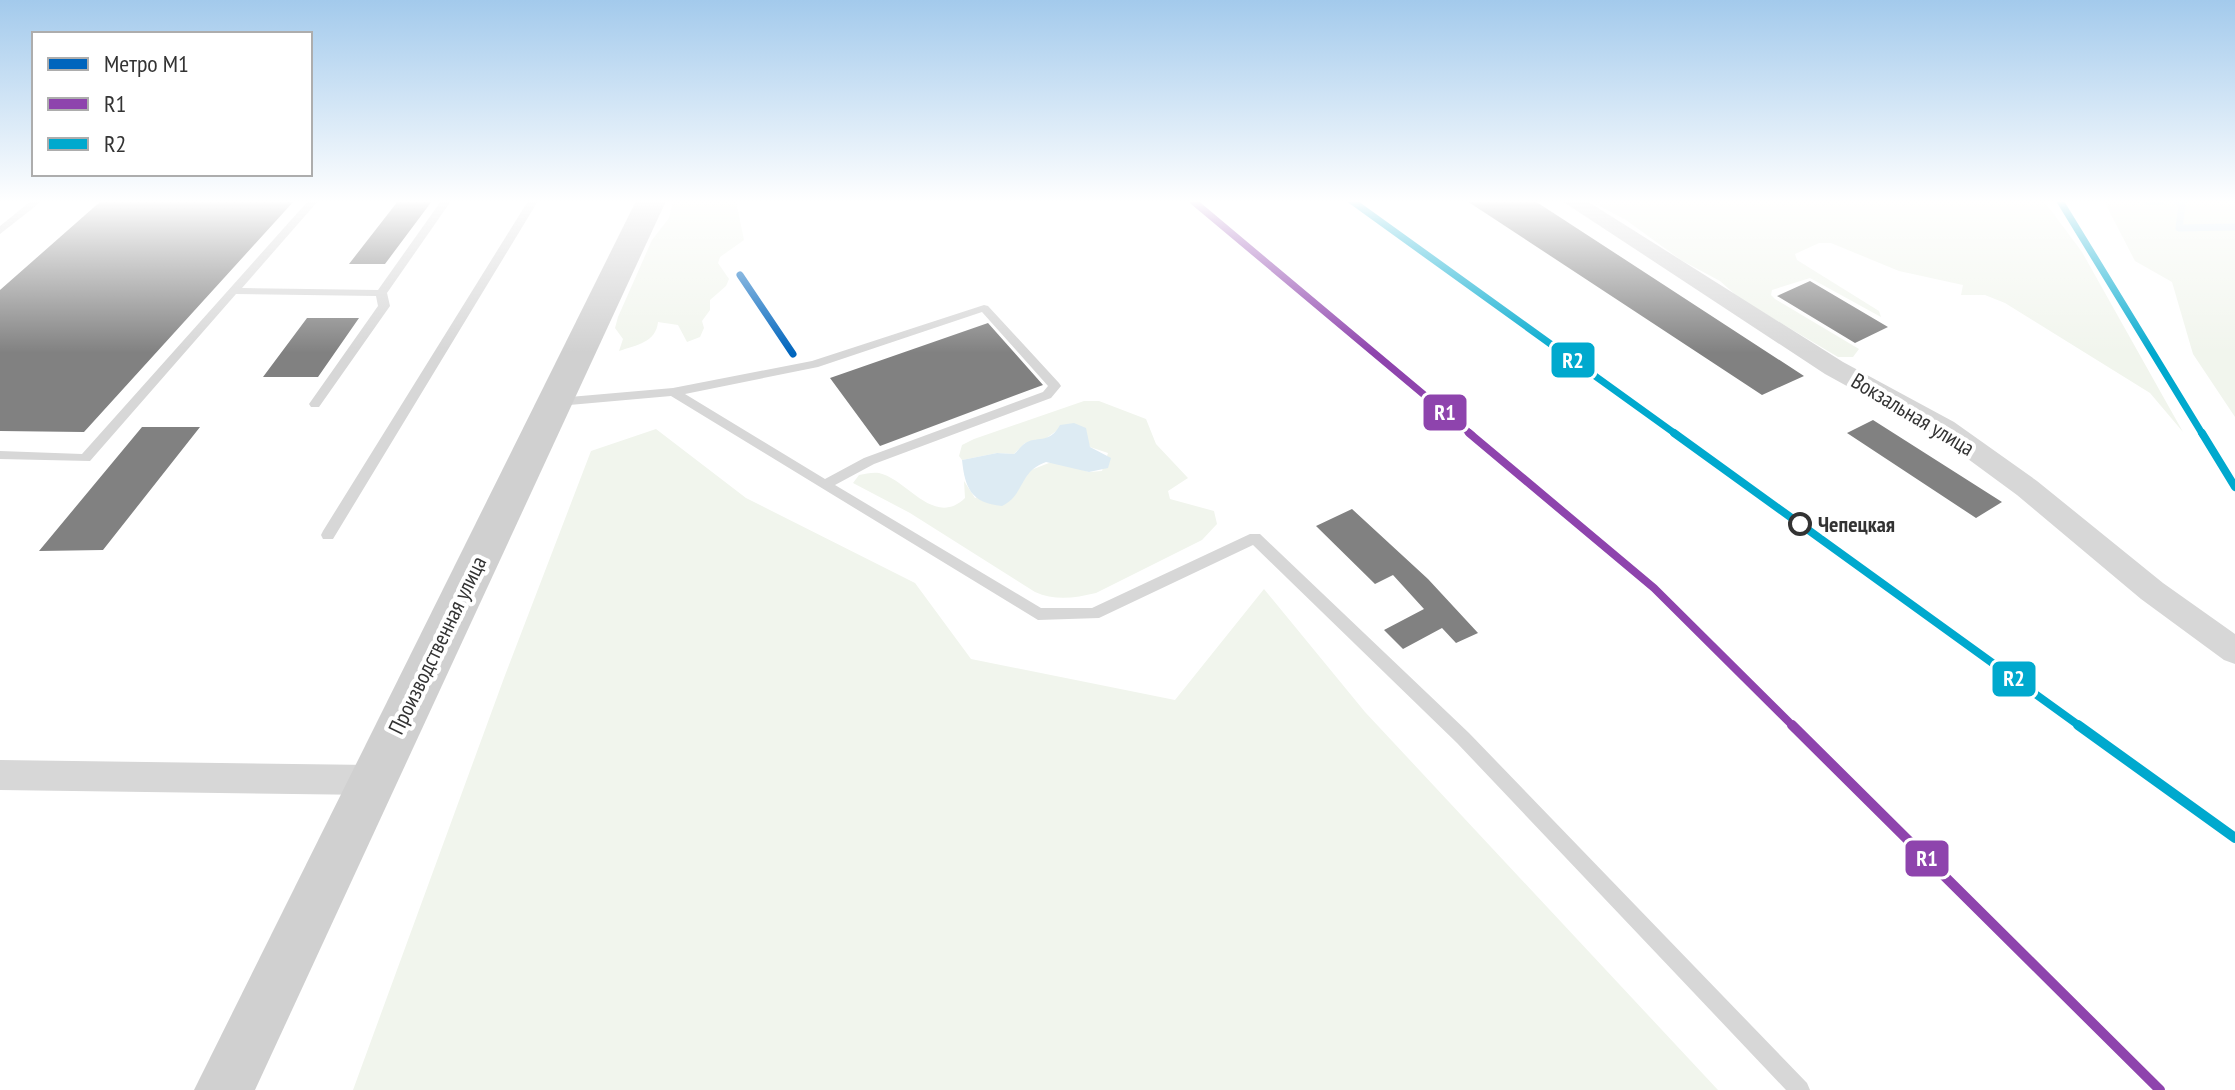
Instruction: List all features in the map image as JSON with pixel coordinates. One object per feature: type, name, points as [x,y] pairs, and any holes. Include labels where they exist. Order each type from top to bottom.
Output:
[{"type":"main road","name":"Производственная улица","points":[[224,1090],[626,252]]},
{"type":"street","name":"Вокзальная улица","points":[[1652,252],[1834,368],[1944,428],[2027,488],[2152,591],[2235,651]]},
{"type":"street","points":[[0,775],[372,780]]},
{"type":"lane","points":[[0,455],[85,458],[268,252]]},
{"type":"lane","points":[[315,404],[384,306],[381,293],[410,252]]},
{"type":"lane","points":[[328,535],[502,252]]},
{"type":"lane","points":[[233,291],[381,293]]},
{"type":"lane","points":[[554,402],[673,392],[828,361],[984,308],[1055,386],[1047,395],[869,461],[824,485]]},
{"type":"lane","points":[[673,392],[1024,608],[1054,616],[1094,614],[1112,608],[1255,538],[1463,738],[1800,1090]]},
{"type":"shaded area","points":[[647,252],[727,252],[718,263],[729,279],[726,286],[710,300],[710,310],[702,321],[704,328],[700,337],[687,342],[678,325],[658,322],[650,338],[619,351],[623,339],[615,328]]},
{"type":"shaded area","points":[[1670,252],[1800,252],[1795,254],[1797,260],[1879,311],[1881,317],[1810,278],[1772,290],[1771,295],[1775,299],[1859,349],[1853,357],[1838,357],[1739,298],[1720,281]]},
{"type":"shaded area","points":[[1853,252],[2082,252],[2183,432],[2150,393],[2005,303],[1985,295],[1961,295],[1963,285],[1899,271]]},
{"type":"shaded area","points":[[2130,252],[2235,252],[2235,417],[2193,354],[2172,282],[2135,261]]},
{"type":"shaded area","points":[[1084,401],[1099,401],[1146,419],[1156,444],[1188,478],[1168,491],[1170,499],[1214,511],[1217,524],[1202,540],[1096,593],[1065,598],[1035,592],[910,513],[853,483],[859,475],[879,473],[942,508],[954,506],[965,498],[964,481],[975,498],[1024,478],[1026,472],[1054,461],[1089,472],[1102,471],[1108,453],[1090,447],[1086,437],[1059,429],[1045,439],[1025,443],[1014,454],[997,453],[962,460],[959,456],[962,445],[974,439]]},
{"type":"shaded area","points":[[1074,423],[1086,428],[1090,447],[1111,458],[1108,468],[1089,472],[1046,462],[1031,471],[1015,495],[1002,506],[977,498],[968,486],[962,460],[997,453],[1014,454],[1029,441],[1051,435],[1060,425]]},
{"type":"shaded area","points":[[656,429],[746,498],[915,583],[971,659],[1175,700],[1264,589],[1365,712],[1718,1090],[353,1090],[591,451]]},
{"type":"building","points":[[43,252],[248,252],[84,432],[0,431],[0,290]]},
{"type":"building","points":[[358,252],[394,252],[385,264],[349,264]]},
{"type":"building","points":[[1544,252],[1613,252],[1804,376],[1762,395]]},
{"type":"building","points":[[1810,281],[1888,327],[1855,343],[1777,296]]},
{"type":"building","points":[[307,318],[359,318],[318,377],[263,377]]},
{"type":"building","points":[[988,323],[1043,385],[880,446],[830,378]]},
{"type":"building","points":[[1873,420],[2002,502],[1976,518],[1847,433]]},
{"type":"building","points":[[142,427],[200,427],[103,550],[39,551]]},
{"type":"building","points":[[1352,509],[1428,579],[1478,633],[1456,643],[1442,628],[1403,649],[1384,630],[1424,609],[1393,575],[1375,584],[1316,526]]},
{"type":"metro line","name":"M1","points":[[740,275],[793,354]]},
{"type":"transit line","name":"R1","points":[[1254,252],[1654,588],[2160,1090]]},
{"type":"transit line","name":"R2","points":[[1423,252],[2235,838]]},
{"type":"transit line","name":"R2","points":[[2091,252],[2235,487]]},
{"type":"place","name":"Чепецкая","points":[[1800,524]]}]
